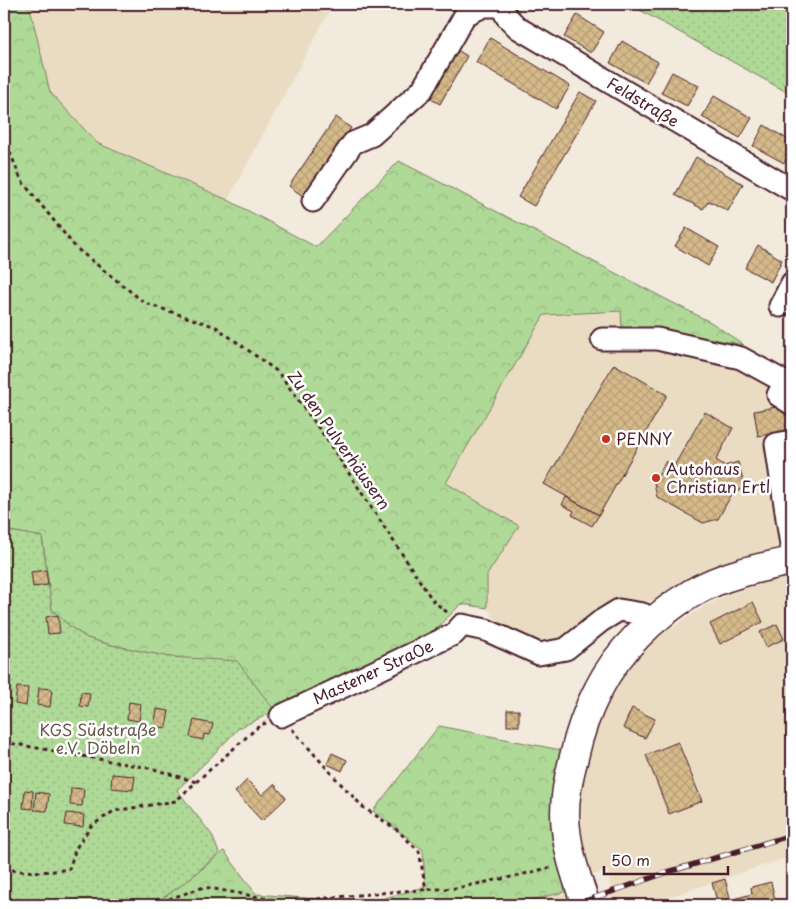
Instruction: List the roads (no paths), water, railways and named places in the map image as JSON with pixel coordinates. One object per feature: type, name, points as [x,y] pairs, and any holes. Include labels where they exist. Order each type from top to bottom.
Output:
[{"type":"main road","points":[[586,905],[572,862],[566,833],[565,814],[577,743],[598,688],[614,663],[631,642],[654,621],[692,593],[724,578],[753,569],[792,561]]},
{"type":"street","name":"Feldstraße","points":[[501,5],[508,17],[518,28],[792,190]]},
{"type":"street","points":[[313,201],[353,143],[372,135],[422,90],[465,15],[484,6],[501,5]]},
{"type":"street","points":[[780,306],[792,283]]},
{"type":"street","points":[[602,339],[657,339],[741,358],[789,384],[778,395],[792,404]]},
{"type":"street","points":[[791,539],[776,444],[792,441]]},
{"type":"street","name":"Mastener Stra0e","points":[[281,716],[454,634],[462,625],[486,630],[539,654],[566,649],[618,610],[643,614],[654,621]]},
{"type":"railway","points":[[574,905],[668,872],[792,835]]},
{"type":"place","name":"PENNY","points":[[606,439]]},
{"type":"place","name":"Autohaus Christian Ertl","points":[[656,478]]},
{"type":"park label","name":"KGS Südstraße e.V. Döbeln","points":[[98,739]]}]
